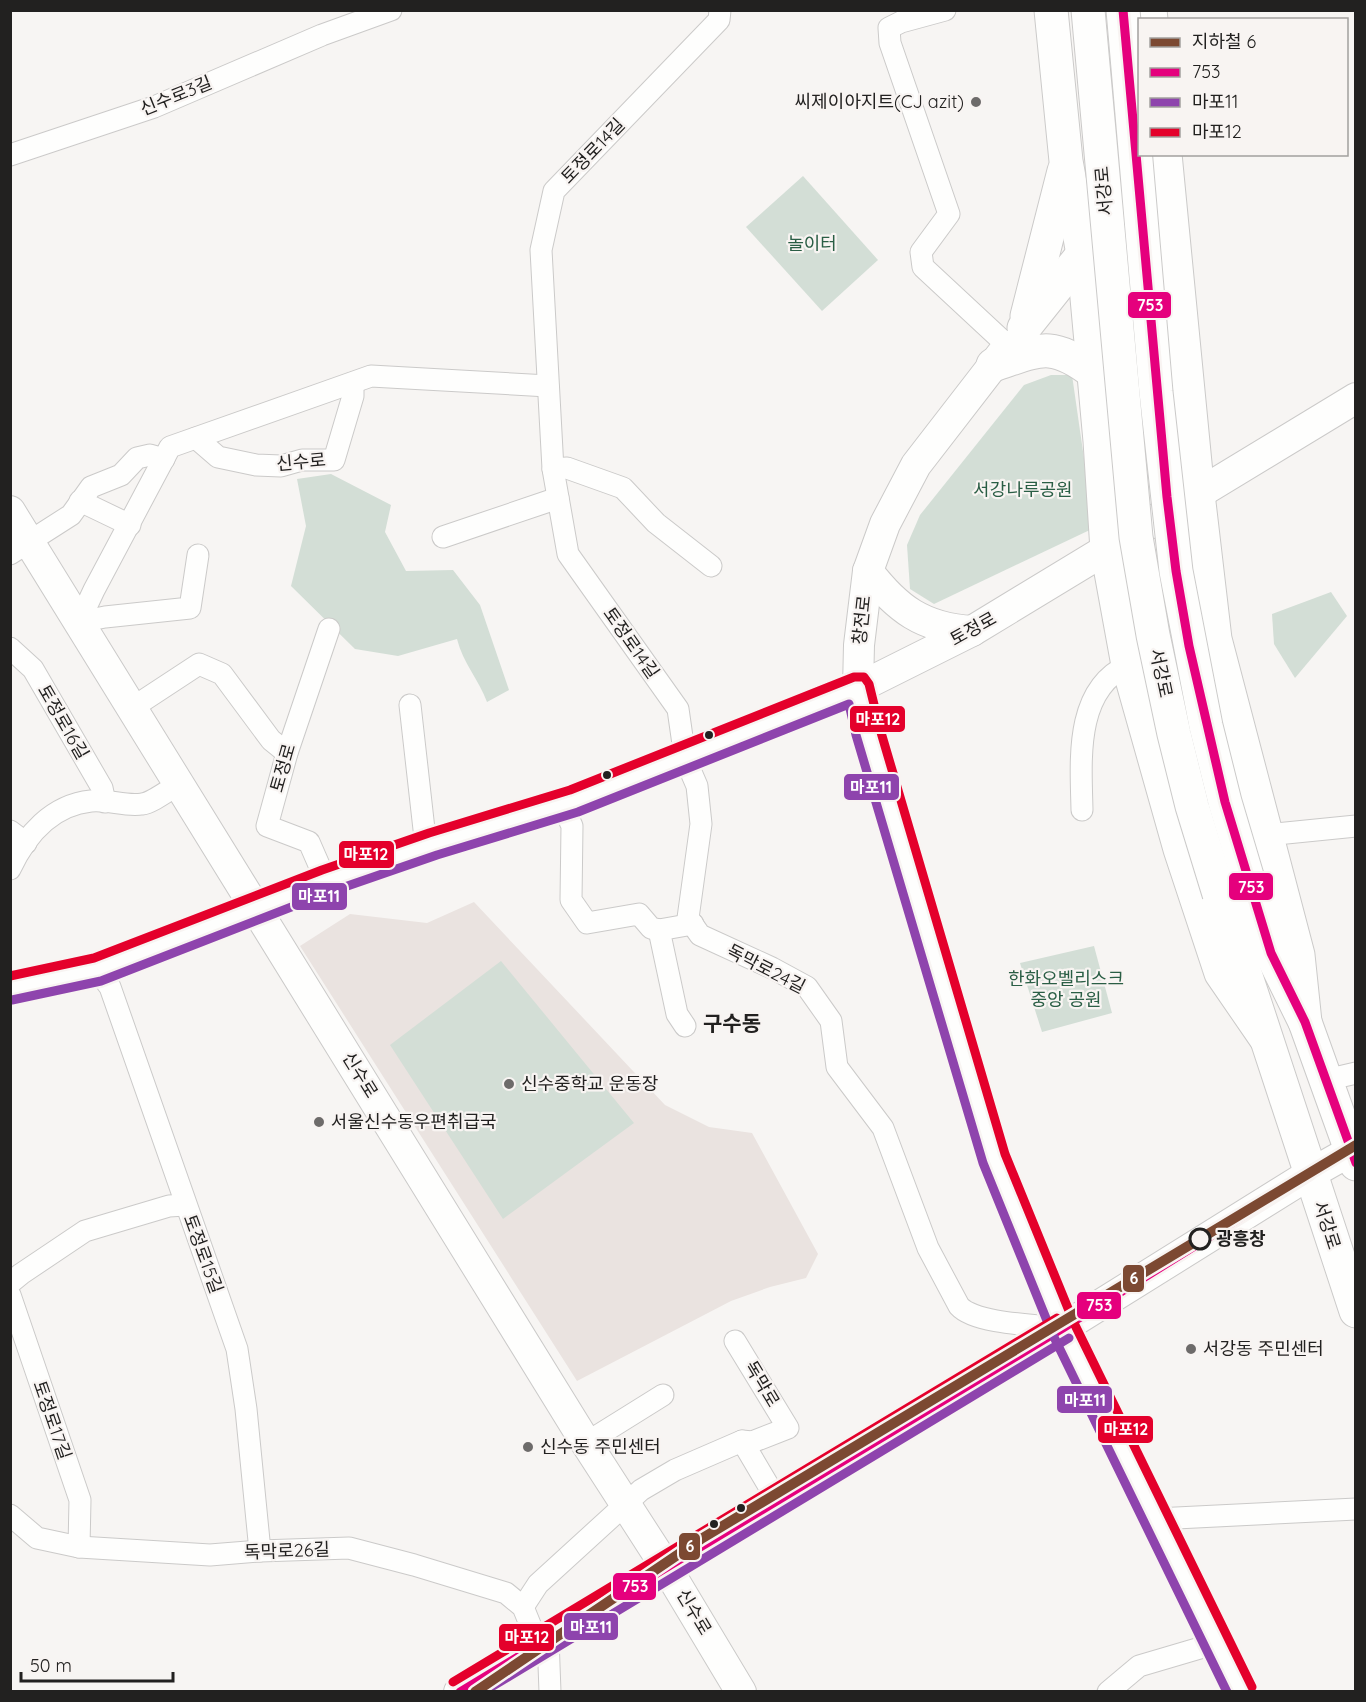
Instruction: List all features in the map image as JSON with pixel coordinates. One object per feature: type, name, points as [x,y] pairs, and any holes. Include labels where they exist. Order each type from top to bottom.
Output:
[{"type":"main road","points":[[1051,10],[1066,161],[1083,254],[1107,550],[1128,665],[1180,849],[1221,974],[1265,1037]]},
{"type":"main road","name":"서강로","points":[[1088,10],[1136,537],[1152,635],[1192,806],[1265,1037],[1356,1311]]},
{"type":"main road","name":"서강로","points":[[1123,10],[1167,497],[1176,571],[1206,726],[1225,802],[1271,953],[1305,1022],[1346,1082],[1354,1154]]},
{"type":"main road","points":[[1008,346],[1083,254],[1133,175],[1139,156]]},
{"type":"main road","points":[[1164,156],[1215,639],[1298,956],[1305,1022]]},
{"type":"main road","points":[[1008,346],[1066,161]]},
{"type":"main road","points":[[1008,346],[1035,352],[1054,350],[1067,354],[1093,372]]},
{"type":"main road","name":"창전로","points":[[1008,346],[916,465],[885,524],[868,571],[860,636],[858,688],[871,744],[994,1158],[1063,1328],[1241,1692]]},
{"type":"main road","name":"토정로","points":[[10,988],[97,970],[326,881],[562,804],[685,758],[858,688],[972,631],[1356,398]]},
{"type":"main road","name":"신수로","points":[[10,511],[20,548],[79,622],[586,1443],[666,1567],[741,1692]]},
{"type":"main road","points":[[868,571],[882,589],[911,613],[932,625],[951,630],[972,631]]},
{"type":"main road","points":[[459,1692],[1063,1328],[1310,1174],[1354,1154]]},
{"type":"street","name":"신수로3길","points":[[10,155],[154,107],[335,20],[391,10]]},
{"type":"street","name":"토정로14길","points":[[685,758],[678,709],[568,554],[553,469],[541,250],[555,192],[719,20],[720,10]]},
{"type":"street","points":[[945,10],[914,14],[889,28],[890,43],[949,214],[921,252],[922,267],[1008,346]]},
{"type":"street","points":[[79,622],[170,447],[371,376],[549,386]]},
{"type":"street","name":"신수로","points":[[196,438],[218,457],[256,465],[281,466],[302,460],[334,460],[353,396],[353,383]]},
{"type":"street","points":[[20,548],[71,515],[91,487],[121,475],[137,458],[150,455],[164,459]]},
{"type":"street","points":[[553,469],[567,468],[623,488],[656,523],[711,566]]},
{"type":"street","points":[[443,537],[558,498]]},
{"type":"street","points":[[80,501],[130,525]]},
{"type":"street","points":[[79,622],[190,608],[198,555]]},
{"type":"street","name":"토정로","points":[[326,881],[309,842],[267,826],[287,753],[329,628]]},
{"type":"street","name":"토정로16길","points":[[10,648],[33,669],[102,788],[105,802]]},
{"type":"street","points":[[132,708],[199,664],[222,674],[271,740],[287,753]]},
{"type":"street","name":"서강로","points":[[1082,810],[1081,747],[1089,711],[1101,685],[1113,672],[1128,665]]},
{"type":"street","points":[[410,705],[426,847]]},
{"type":"street","points":[[562,804],[572,826],[571,900],[586,923],[639,914],[651,928],[659,930],[693,924],[688,918],[701,824],[697,786],[685,758]]},
{"type":"street","points":[[10,869],[17,855],[18,837],[32,834],[56,812],[91,801],[144,804],[178,784]]},
{"type":"street","points":[[1266,835],[1356,826]]},
{"type":"street","name":"독막로24길","points":[[693,924],[700,935],[807,987],[831,1021],[837,1067],[883,1128],[928,1248],[959,1306],[964,1311],[995,1321],[1063,1328]]},
{"type":"street","points":[[659,930],[677,1014],[685,1026]]},
{"type":"street","name":"토정로15길","points":[[97,970],[110,987],[237,1349],[246,1408],[260,1551]]},
{"type":"street","points":[[10,1283],[85,1231],[169,1206],[185,1205]]},
{"type":"street","name":"토정로17길","points":[[10,1295],[80,1500],[79,1547]]},
{"type":"street","name":"독막로","points":[[735,1341],[788,1428],[752,1442],[742,1441]]},
{"type":"street","points":[[586,1443],[663,1395]]},
{"type":"street","points":[[550,1692],[543,1641],[524,1607],[538,1584],[641,1490],[675,1470],[742,1441],[777,1500]]},
{"type":"street","points":[[1156,1519],[1356,1509]]},
{"type":"street","name":"독막로26길","points":[[10,1515],[37,1538],[79,1547],[210,1555],[349,1548],[414,1564],[506,1593],[524,1607]]},
{"type":"street","points":[[1108,1692],[1139,1666],[1217,1643]]},
{"type":"shaded area","points":[[474,902],[665,1105],[709,1127],[752,1133],[818,1254],[806,1278],[770,1287],[731,1301],[577,1381],[300,946],[350,914],[427,923]]},
{"type":"green space","name":"놀이터","points":[[803,176],[878,260],[822,311],[746,227]]},
{"type":"green space","name":"서강나루공원","points":[[1051,375],[1072,375],[1094,528],[934,604],[910,589],[907,545],[920,515],[1024,385]]},
{"type":"green space","points":[[331,474],[391,505],[385,532],[406,571],[453,570],[480,605],[509,690],[487,702],[463,656],[457,639],[398,656],[355,649],[291,586],[306,526],[297,479]]},
{"type":"green space","points":[[1331,592],[1347,616],[1295,678],[1274,644],[1272,614]]},
{"type":"green space","name":"한화오벨리스크 중앙 공원","points":[[1094,946],[1112,1013],[1042,1032],[1020,963]]},
{"type":"green space","name":"신수중학교 운동장","points":[[501,961],[634,1123],[503,1219],[390,1045]]},
{"type":"metro line","name":"6","points":[[475,1692],[701,1539],[1356,1145]]},
{"type":"transit line","name":"753","points":[[1123,10],[1167,497],[1176,571],[1189,646],[1225,802],[1271,953],[1305,1022],[1356,1163]]},
{"type":"transit line","name":"마포12","points":[[10,976],[94,958],[322,870],[429,833],[570,790],[854,677],[864,677],[869,684],[880,729],[1005,1154],[1074,1323],[1252,1687]]},
{"type":"transit line","name":"마포11","points":[[12,1000],[101,981],[330,892],[437,855],[578,812],[849,704],[856,735],[983,1163],[1052,1333],[1227,1692]]},
{"type":"transit line","name":"753","points":[[460,1692],[1063,1328],[1310,1174]]},
{"type":"transit line","name":"마포12","points":[[453,1682],[1057,1318]]},
{"type":"transit line","name":"마포11","points":[[483,1692],[1069,1338]]},
{"type":"place","name":"씨제이아지트(CJ azit)","points":[[976,102]]},
{"type":"place","name":"신수중학교 운동장","points":[[509,1084]]},
{"type":"place","name":"서울신수동우편취급국","points":[[319,1122]]},
{"type":"place","name":"광흥창","points":[[1200,1239]]},
{"type":"place","name":"서강동 주민센터","points":[[1191,1349]]},
{"type":"place","name":"신수동 주민센터","points":[[528,1447]]},
{"type":"district","name":"구수동","points":[[732,1024]]}]
